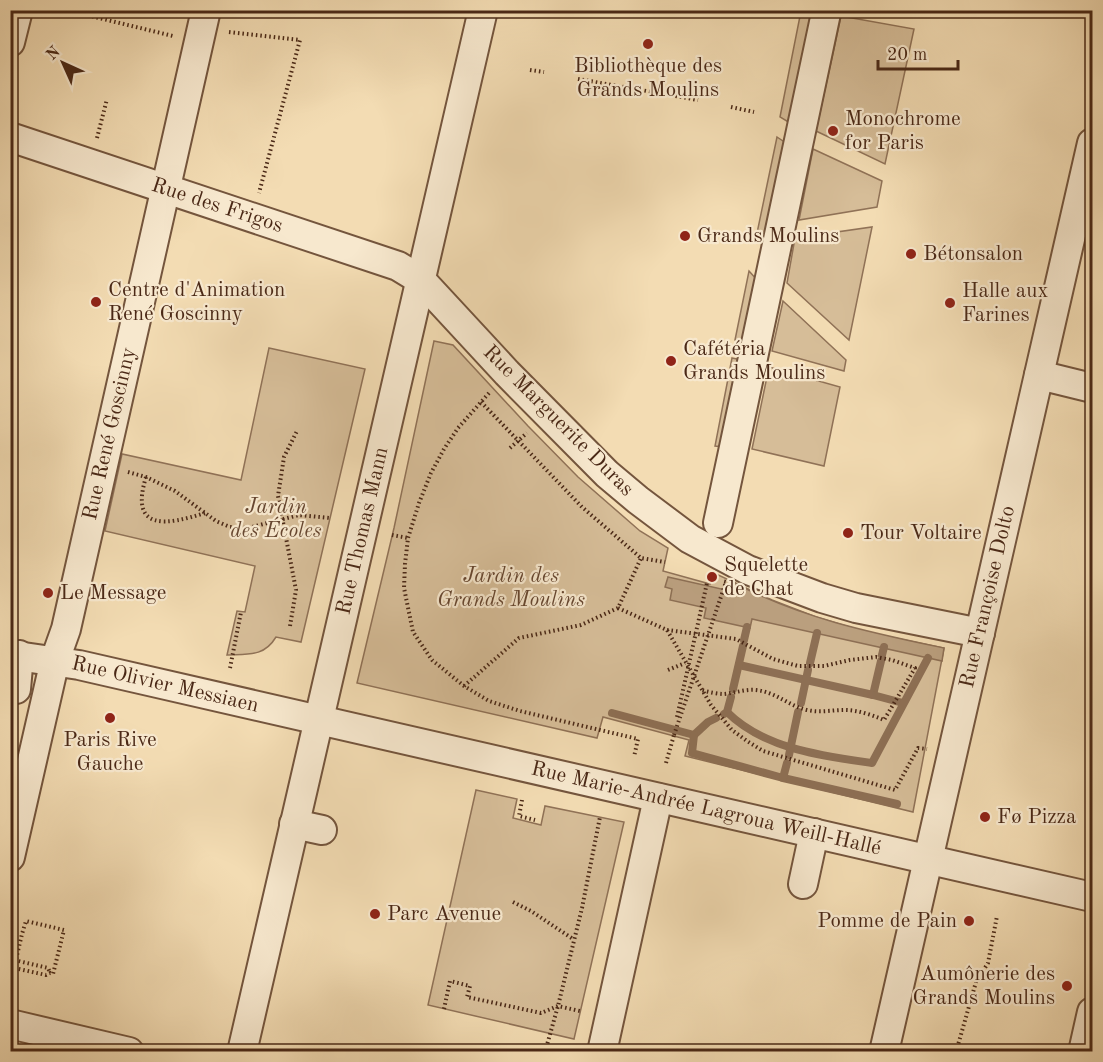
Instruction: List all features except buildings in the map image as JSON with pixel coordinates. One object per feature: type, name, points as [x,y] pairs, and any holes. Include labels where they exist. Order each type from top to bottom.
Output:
[{"type":"street","points":[[10,42],[18,10]]},
{"type":"street","name":"Rue Thomas Mann","points":[[242,1052],[483,10]]},
{"type":"street","points":[[718,523],[826,13]]},
{"type":"street","name":"Rue René Goscinny","points":[[10,856],[55,660],[66,629],[202,27]]},
{"type":"street","name":"Rue des Frigos","points":[[10,137],[398,266],[421,280]]},
{"type":"street","name":"Rue Françoise Dolto","points":[[884,1052],[1092,143]]},
{"type":"street","name":"Rue Marguerite Duras","points":[[421,280],[507,373],[607,474],[690,538],[748,570],[822,598],[856,608],[980,633]]},
{"type":"street","points":[[1039,375],[1092,388]]},
{"type":"street","points":[[15,655],[16,689]]},
{"type":"street","name":"Rue Olivier Messiaen","points":[[15,655],[55,660],[319,720]]},
{"type":"street","name":"Rue Marie-Andrée Lagroua Weill-Hallé","points":[[319,720],[1092,897]]},
{"type":"street","points":[[602,1052],[658,798]]},
{"type":"street","points":[[294,824],[322,830]]},
{"type":"street","points":[[803,884],[814,833]]},
{"type":"street","points":[[1083,1052],[1092,1011]]},
{"type":"street","points":[[10,1024],[129,1052]]},
{"type":"path","points":[[66,10],[300,40],[252,217]]},
{"type":"path","points":[[530,70],[544,72]]},
{"type":"path","points":[[578,79],[699,99]]},
{"type":"path","points":[[96,144],[107,99]]},
{"type":"path","points":[[731,107],[754,112]]},
{"type":"path","points":[[491,391],[458,428],[431,472],[408,538],[404,588],[413,632],[432,660],[464,686],[489,701],[520,711],[638,739],[634,757]]},
{"type":"path","points":[[481,402],[582,507],[641,558],[665,562]]},
{"type":"path","points":[[290,626],[296,590],[278,496],[284,457],[297,431]]},
{"type":"path","points":[[510,448],[529,432]]},
{"type":"path","points":[[119,470],[146,477],[175,491],[216,521],[230,527],[248,528],[299,515],[330,518]]},
{"type":"path","points":[[146,477],[140,504],[146,515],[158,522],[182,521],[206,513]]},
{"type":"path","points":[[392,535],[408,538]]},
{"type":"path","points":[[464,686],[519,638],[581,625],[618,608],[641,558]]},
{"type":"path","points":[[666,763],[726,582],[722,581]]},
{"type":"path","points":[[674,735],[706,583]]},
{"type":"path","points":[[618,608],[667,630],[728,637],[773,659],[798,666],[824,666],[876,657],[915,668],[884,720],[862,712],[807,710],[780,696],[765,692],[746,690],[721,694],[701,690]]},
{"type":"path","points":[[230,668],[241,612]]},
{"type":"path","points":[[667,630],[701,690],[720,716],[732,730],[763,750],[895,790],[918,748],[924,749]]},
{"type":"path","points":[[668,670],[685,663]]},
{"type":"path","points":[[522,800],[519,816],[535,820]]},
{"type":"path","points":[[545,1052],[582,908],[600,817]]},
{"type":"path","points":[[513,902],[573,939]]},
{"type":"path","points":[[956,1052],[976,982],[988,963],[997,916]]},
{"type":"path","points":[[10,959],[49,971],[54,974],[64,930],[26,921],[13,972]]},
{"type":"path","points":[[10,967],[46,975],[49,971]]},
{"type":"path","points":[[444,1009],[450,981],[470,986],[467,997],[541,1013],[558,1006],[580,1011]]},
{"type":"green space","points":[[801,11],[813,11],[790,123],[780,117]]},
{"type":"green space","points":[[841,16],[914,29],[885,164],[816,131]]},
{"type":"green space","points":[[777,137],[786,143],[768,234],[757,233]]},
{"type":"green space","points":[[813,149],[882,181],[877,207],[799,220]]},
{"type":"green space","points":[[872,227],[849,340],[787,283],[795,238]]},
{"type":"green space","points":[[749,271],[758,281],[745,342],[735,340]]},
{"type":"green space","points":[[783,301],[846,360],[844,371],[772,351]]},
{"type":"green space","name":"Jardin des Grands Moulins","points":[[434,341],[453,345],[578,477],[640,531],[668,548],[663,571],[710,584],[714,573],[772,600],[816,617],[866,632],[944,648],[913,812],[685,756],[689,740],[603,717],[597,738],[357,683],[394,528]]},
{"type":"green space","name":"Jardin des Écoles","points":[[269,348],[365,369],[301,642],[276,637],[261,651],[227,655],[237,611],[245,612],[255,566],[105,531],[122,454],[241,480]]},
{"type":"green space","points":[[732,358],[742,360],[724,447],[715,446]]},
{"type":"green space","points":[[769,367],[840,387],[824,466],[752,449]]},
{"type":"green space","points":[[476,790],[517,799],[513,818],[541,825],[545,806],[624,822],[574,1039],[428,1005]]},
{"type":"shaded area","points":[[668,577],[730,591],[735,583],[811,615],[944,648],[942,661],[752,619],[750,628],[704,618],[706,608],[670,600],[672,589],[665,587]]},
{"type":"waterway","points":[[744,640],[747,627]]},
{"type":"waterway","points":[[810,663],[817,633]]},
{"type":"waterway","points":[[733,689],[743,646]]},
{"type":"waterway","points":[[882,655],[884,647]]},
{"type":"waterway","points":[[727,712],[742,725],[776,743],[814,754],[872,763],[928,658]]},
{"type":"waterway","points":[[739,665],[873,695],[881,661]]},
{"type":"waterway","points":[[801,703],[808,670]]},
{"type":"waterway","points":[[873,695],[903,703]]},
{"type":"waterway","points":[[724,714],[727,712],[731,697]]},
{"type":"waterway","points":[[789,755],[798,712]]},
{"type":"waterway","points":[[612,713],[694,735],[716,718]]},
{"type":"waterway","points":[[694,735],[692,753],[783,778],[897,804]]},
{"type":"waterway","points":[[783,778],[787,763]]},
{"type":"place","name":"Bibliothèque des Grands Moulins","points":[[648,44]]},
{"type":"place","name":"Monochrome for Paris","points":[[833,131]]},
{"type":"place","name":"Grands Moulins","points":[[685,236]]},
{"type":"place","name":"Bétonsalon","points":[[911,254]]},
{"type":"place","name":"Centre d'Animation René Goscinny","points":[[96,302]]},
{"type":"place","name":"Halle aux Farines","points":[[950,303]]},
{"type":"place","name":"Cafétéria Grands Moulins","points":[[671,361]]},
{"type":"place","name":"Tour Voltaire","points":[[848,533]]},
{"type":"place","name":"Squelette de Chat","points":[[712,577]]},
{"type":"place","name":"Le Message","points":[[48,593]]},
{"type":"place","name":"Paris Rive Gauche","points":[[110,718]]},
{"type":"place","name":"Fø Pizza","points":[[985,817]]},
{"type":"place","name":"Parc Avenue","points":[[375,914]]},
{"type":"place","name":"Pomme de Pain","points":[[969,921]]},
{"type":"place","name":"Aumônerie des Grands Moulins","points":[[1067,986]]}]
